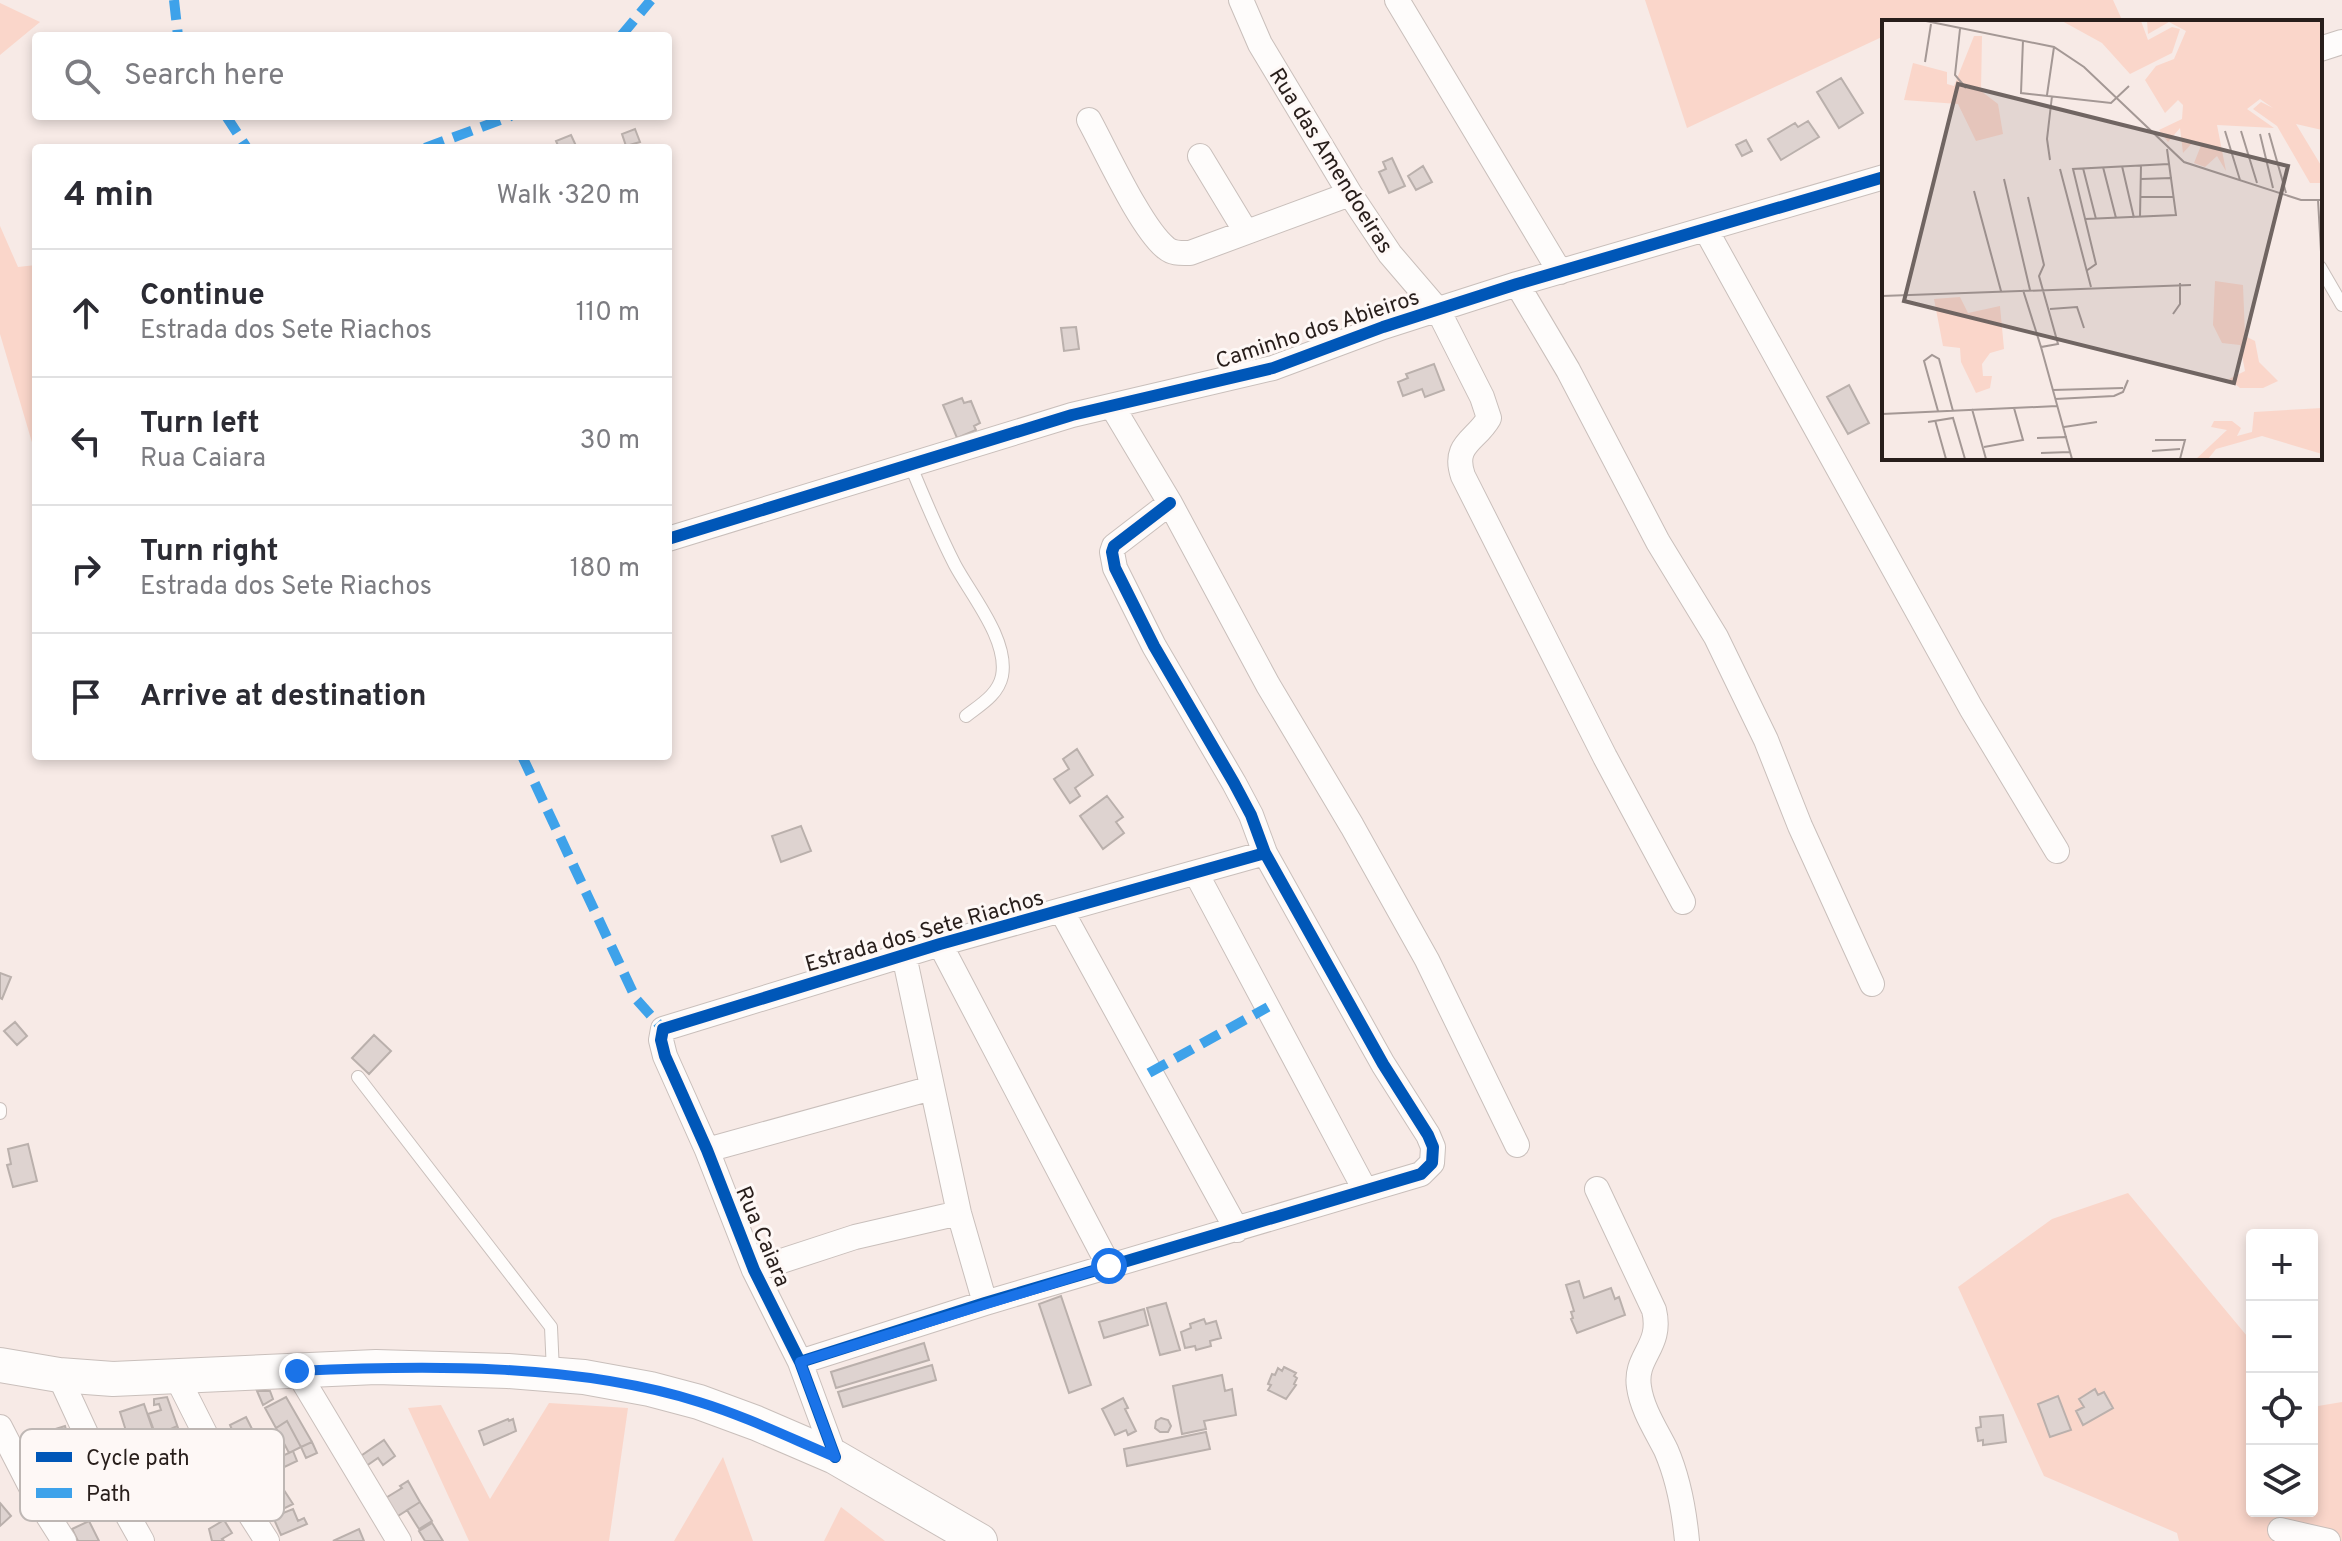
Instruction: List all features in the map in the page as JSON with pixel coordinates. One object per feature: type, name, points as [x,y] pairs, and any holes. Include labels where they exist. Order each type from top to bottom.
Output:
[{"type":"street","name":"Rua das Amendoeiras","points":[[1241,0],[1260,44],[1350,194],[1390,254],[1438,310],[1489,414],[1487,422],[1461,452],[1459,462],[1463,476],[1605,757],[1683,902]]},
{"type":"street","points":[[1397,0],[1560,272]]},
{"type":"street","points":[[2322,48],[2342,42]]},
{"type":"street","points":[[1089,120],[1145,222],[1168,250],[1190,253],[1350,194]]},
{"type":"street","points":[[1200,156],[1246,232]]},
{"type":"street","name":"Caminho dos Abieiros","points":[[672,538],[1072,415],[1273,368],[1383,327],[1517,284],[1882,178]]},
{"type":"street","points":[[1706,230],[1971,708],[2057,851]]},
{"type":"street","points":[[1517,284],[1568,370],[1658,542],[1716,637],[1766,740],[1800,826],[1872,984]]},
{"type":"street","points":[[1112,406],[1170,503],[1260,671],[1427,960],[1517,1145]]},
{"type":"street","points":[[800,1362],[985,1303],[1421,1174],[1432,1163],[1433,1147],[1428,1135],[1383,1064],[1265,853],[1251,815],[1154,646],[1113,559],[1112,552],[1118,542],[1170,503]]},
{"type":"street","name":"Estrada dos Sete Riachos","points":[[663,1029],[940,944],[1265,853]]},
{"type":"street","points":[[1196,873],[1365,1190]]},
{"type":"street","points":[[1061,910],[1237,1230]]},
{"type":"street","points":[[940,944],[1109,1266]]},
{"type":"street","points":[[904,955],[959,1213],[985,1303]]},
{"type":"street","name":"Rua Caiara","points":[[663,1029],[661,1040],[665,1056],[707,1150],[754,1270],[800,1362],[835,1457]]},
{"type":"street","points":[[707,1150],[932,1088]]},
{"type":"street","points":[[1597,1189],[1654,1310],[1657,1324],[1654,1341],[1642,1361],[1639,1388],[1678,1481],[1687,1541]]},
{"type":"street","points":[[754,1270],[855,1237],[959,1213]]},
{"type":"street","points":[[0,1365],[59,1375],[113,1379],[376,1367],[584,1377],[699,1402],[835,1457],[980,1541]]},
{"type":"street","points":[[297,1371],[399,1541]]},
{"type":"street","points":[[59,1375],[84,1429]]},
{"type":"street","points":[[177,1378],[203,1429]]},
{"type":"street","points":[[0,1427],[20,1466]]},
{"type":"street","points":[[51,1521],[64,1541]]},
{"type":"street","points":[[131,1521],[142,1541]]},
{"type":"street","points":[[254,1521],[267,1541]]},
{"type":"street","points":[[2280,1530],[2328,1541]]},
{"type":"lane","points":[[2322,270],[2342,305]]},
{"type":"lane","points":[[910,464],[956,567],[993,633],[1002,660],[999,684],[991,696],[966,716]]},
{"type":"lane","points":[[358,1077],[551,1327],[553,1375]]},
{"type":"shaded area","points":[[1645,0],[2113,0],[2122,20],[1882,20],[1882,37],[1687,128]]},
{"type":"shaded area","points":[[0,3],[40,22],[0,55]]},
{"type":"shaded area","points":[[0,226],[18,267],[32,265],[32,442],[0,334]]},
{"type":"shaded area","points":[[2128,1193],[2246,1335],[2246,1517],[2318,1517],[2318,1406],[2342,1402],[2342,1541],[2179,1541],[2177,1533],[2044,1476],[1958,1287],[2052,1219]]},
{"type":"shaded area","points":[[549,1403],[628,1408],[609,1541],[469,1541],[408,1408],[441,1405],[490,1499]]},
{"type":"shaded area","points":[[723,1457],[753,1541],[674,1541]]},
{"type":"shaded area","points":[[841,1507],[885,1541],[824,1541]]},
{"type":"building","points":[[1841,78],[1863,113],[1839,128],[1817,92]]},
{"type":"building","points":[[1808,121],[1819,137],[1781,160],[1768,139],[1795,123],[1798,127]]},
{"type":"building","points":[[635,129],[640,142],[625,144],[622,134]]},
{"type":"building","points":[[571,135],[575,144],[557,144],[556,141]]},
{"type":"building","points":[[1746,140],[1752,151],[1742,156],[1736,145]]},
{"type":"building","points":[[1392,158],[1405,186],[1389,193],[1379,172],[1386,169],[1383,162]]},
{"type":"building","points":[[1423,166],[1432,182],[1416,190],[1408,176]]},
{"type":"building","points":[[1076,327],[1079,349],[1064,351],[1061,328]]},
{"type":"building","points":[[1434,364],[1444,390],[1425,397],[1422,389],[1403,396],[1398,382],[1408,378],[1406,374]]},
{"type":"building","points":[[1849,385],[1869,423],[1848,434],[1827,397]]},
{"type":"building","points":[[962,398],[964,403],[971,401],[980,423],[974,426],[976,430],[957,438],[943,405]]},
{"type":"building","points":[[1077,749],[1093,775],[1075,788],[1080,796],[1070,803],[1054,779],[1069,769],[1063,759]]},
{"type":"building","points":[[1107,796],[1123,817],[1116,822],[1124,833],[1103,849],[1080,816]]},
{"type":"building","points":[[801,826],[811,851],[781,862],[772,836]]},
{"type":"building","points":[[0,973],[11,977],[2,999],[0,998]]},
{"type":"building","points":[[15,1022],[27,1036],[17,1045],[4,1031]]},
{"type":"building","points":[[374,1035],[391,1051],[369,1074],[352,1058]]},
{"type":"building","points":[[28,1144],[37,1181],[13,1187],[7,1165],[11,1164],[8,1149]]},
{"type":"building","points":[[1579,1281],[1584,1298],[1611,1288],[1615,1299],[1619,1297],[1625,1315],[1577,1333],[1571,1319],[1571,1312],[1574,1311],[1566,1285]]},
{"type":"building","points":[[1061,1296],[1091,1385],[1069,1393],[1039,1304]]},
{"type":"building","points":[[1166,1303],[1180,1350],[1160,1355],[1147,1308]]},
{"type":"building","points":[[1144,1309],[1148,1325],[1104,1338],[1099,1322]]},
{"type":"building","points":[[1204,1319],[1206,1324],[1216,1321],[1221,1338],[1210,1341],[1211,1346],[1196,1350],[1195,1346],[1185,1348],[1181,1332],[1191,1328],[1190,1324]]},
{"type":"building","points":[[924,1343],[929,1360],[836,1388],[831,1372]]},
{"type":"building","points":[[932,1365],[936,1380],[843,1407],[838,1392]]},
{"type":"building","points":[[1284,1367],[1296,1373],[1294,1376],[1297,1378],[1286,1399],[1268,1390],[1272,1374],[1275,1375],[1278,1368],[1282,1371]]},
{"type":"building","points":[[1222,1375],[1225,1391],[1232,1389],[1236,1415],[1204,1421],[1206,1429],[1182,1434],[1173,1386]]},
{"type":"building","points":[[2095,1389],[2098,1395],[2104,1392],[2113,1408],[2083,1425],[2076,1411],[2084,1407],[2079,1399]]},
{"type":"building","points":[[257,1391],[270,1391],[273,1399],[263,1405]]},
{"type":"building","points":[[2058,1396],[2071,1430],[2050,1437],[2038,1404]]},
{"type":"building","points":[[167,1397],[178,1429],[153,1429],[148,1414],[161,1410],[159,1404],[154,1405],[154,1399]]},
{"type":"building","points":[[286,1397],[312,1442],[301,1447],[287,1421],[276,1428],[265,1408]]},
{"type":"building","points":[[1123,1398],[1136,1431],[1128,1435],[1126,1430],[1115,1435],[1102,1409]]},
{"type":"building","points":[[144,1404],[153,1429],[125,1429],[120,1412]]},
{"type":"building","points":[[2003,1415],[2006,1442],[1983,1445],[1983,1440],[1978,1441],[1976,1428],[1981,1427],[1980,1417]]},
{"type":"building","points":[[246,1417],[252,1429],[232,1429],[230,1425]]},
{"type":"building","points":[[1161,1418],[1168,1420],[1171,1426],[1168,1432],[1155,1428],[1156,1421]]},
{"type":"building","points":[[513,1419],[516,1431],[484,1445],[479,1431]]},
{"type":"building","points":[[287,1421],[301,1447],[289,1453],[284,1443],[284,1429],[276,1428]]},
{"type":"building","points":[[1206,1432],[1210,1449],[1127,1466],[1124,1449]]},
{"type":"building","points":[[384,1440],[395,1456],[383,1465],[378,1458],[362,1469],[355,1460]]},
{"type":"building","points":[[312,1442],[317,1453],[306,1458],[301,1447]]},
{"type":"building","points":[[293,1451],[297,1461],[284,1467],[284,1455]]},
{"type":"building","points":[[408,1481],[420,1502],[390,1521],[379,1502]]},
{"type":"building","points":[[284,1490],[293,1504],[284,1508]]},
{"type":"building","points":[[420,1502],[432,1521],[419,1529],[407,1510]]},
{"type":"building","points":[[0,1503],[11,1516],[0,1526]]},
{"type":"building","points":[[293,1509],[298,1521],[304,1518],[307,1524],[281,1535],[275,1521],[284,1521],[284,1513]]},
{"type":"building","points":[[89,1521],[99,1541],[78,1541],[72,1529]]},
{"type":"building","points":[[225,1521],[232,1533],[222,1539],[224,1541],[212,1541],[209,1529]]},
{"type":"building","points":[[432,1523],[443,1541],[425,1541],[419,1531]]},
{"type":"building","points":[[359,1529],[364,1541],[333,1541]]},
{"type":"marked path","points":[[174,0],[178,32]]},
{"type":"marked path","points":[[624,32],[651,0]]},
{"type":"marked path","points":[[229,120],[244,144]]},
{"type":"marked path","points":[[436,144],[500,120]]},
{"type":"marked path","points":[[524,760],[636,999],[663,1029]]},
{"type":"marked path","points":[[1149,1073],[1268,1007]]},
{"type":"cycle path","points":[[672,538],[1072,415],[1273,368],[1383,327],[1517,284],[1882,178]]},
{"type":"cycle path","points":[[800,1362],[985,1303],[1421,1174],[1432,1163],[1433,1147],[1428,1135],[1383,1064],[1265,853],[1251,815],[1154,646],[1115,568],[1114,546],[1170,503]]},
{"type":"cycle path","points":[[835,1457],[800,1362],[754,1270],[707,1150],[665,1056],[661,1040],[663,1029],[940,944],[1265,853]]},
{"type":"route","points":[[297,1371],[376,1367],[584,1377],[699,1402],[835,1457],[800,1362],[1109,1266]]}]
